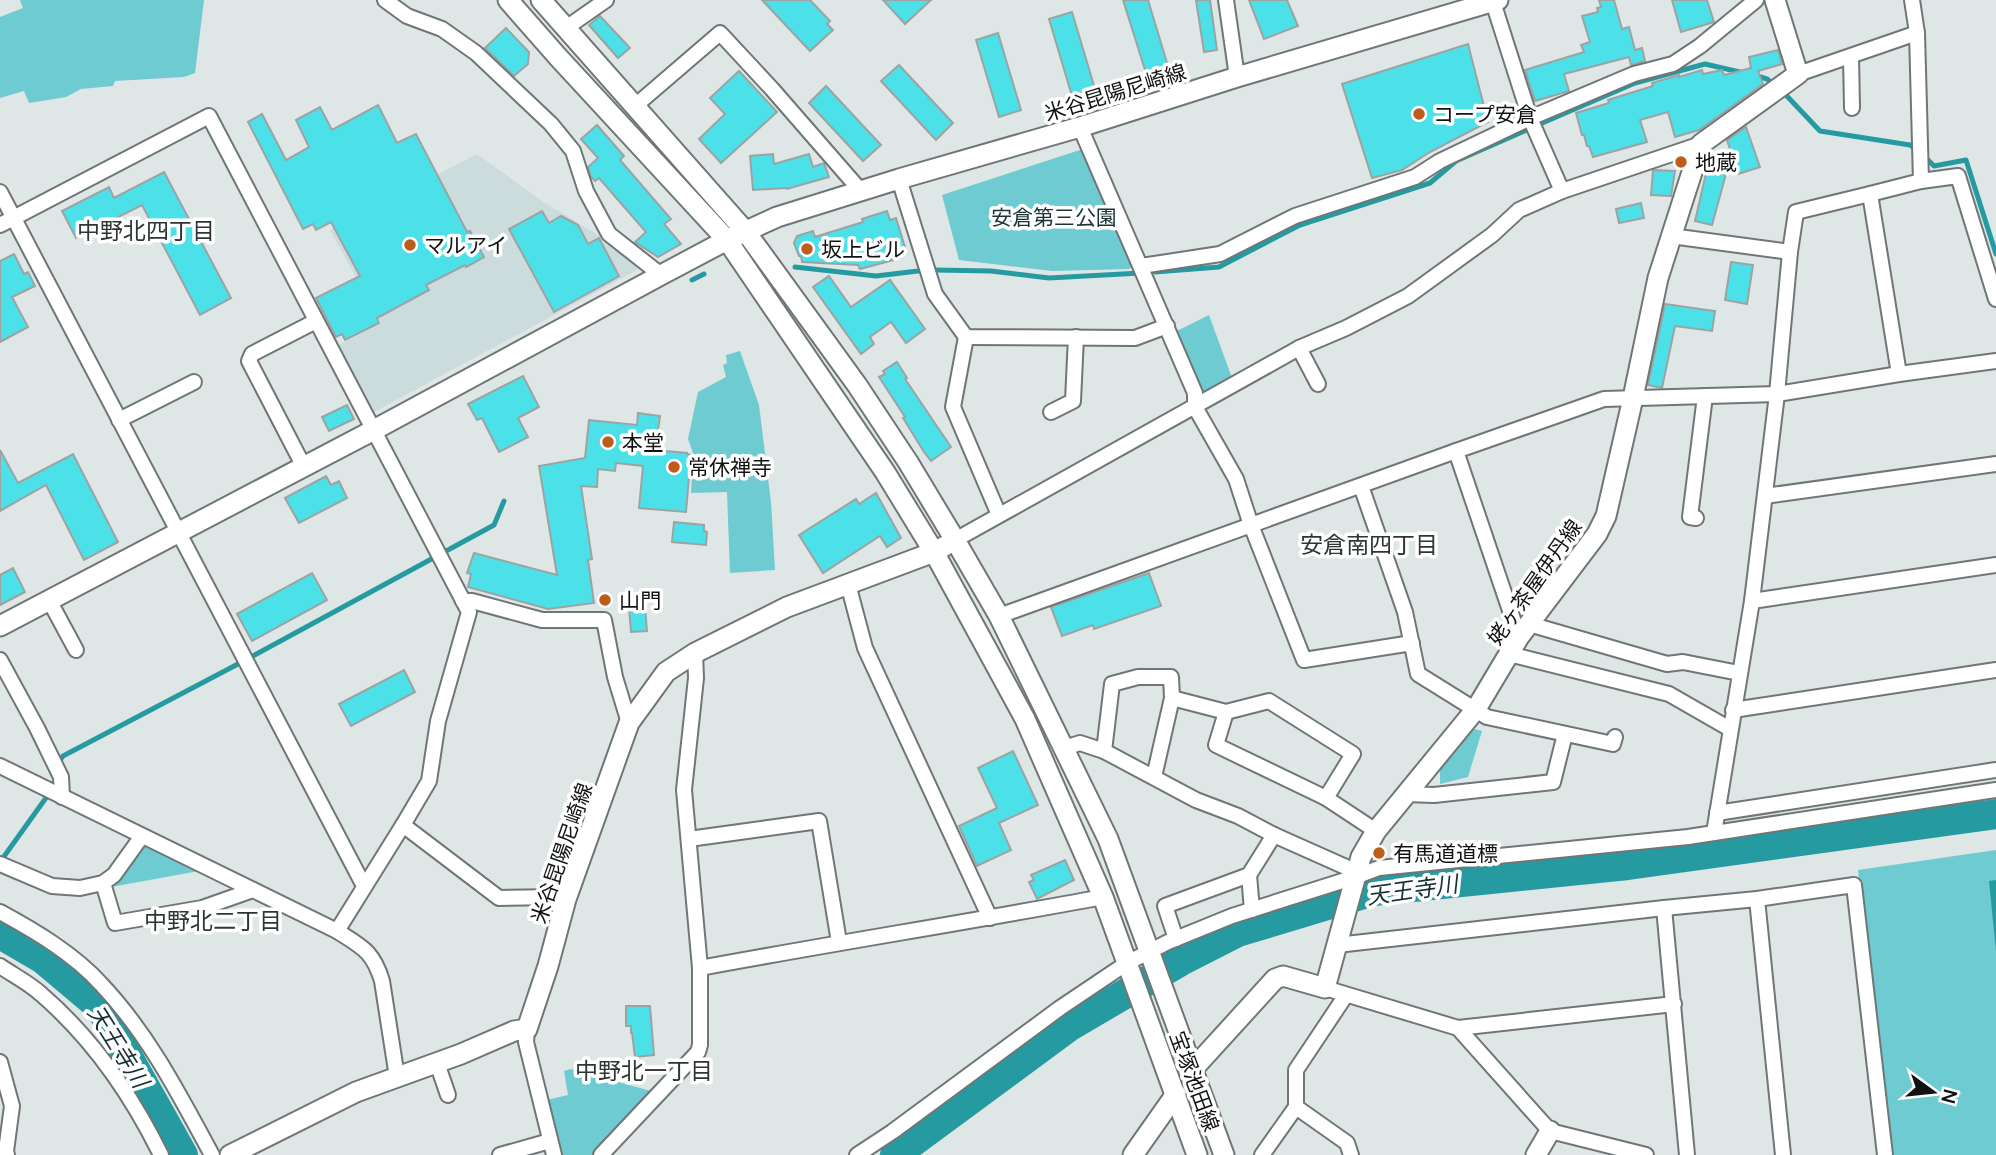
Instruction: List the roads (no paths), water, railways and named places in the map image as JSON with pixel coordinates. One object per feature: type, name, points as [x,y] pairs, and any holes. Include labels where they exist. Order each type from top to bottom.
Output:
[{"type":"main road","points":[[508,0],[727,240],[885,471],[934,552]]},
{"type":"main road","points":[[541,0],[746,232],[857,384],[908,461],[955,540],[999,616],[1108,838],[1224,1155]]},
{"type":"main road","points":[[1701,144],[1798,74],[1774,0]]},
{"type":"main road","name":"米谷昆陽尼崎線","points":[[0,626],[372,431],[727,240],[778,217],[860,190],[1080,127],[1237,77],[1496,1]]},
{"type":"main road","name":"姥ヶ茶屋伊丹線","points":[[1325,988],[1360,857],[1376,831],[1476,709],[1519,638],[1597,534],[1606,516],[1658,278],[1701,144]]},
{"type":"main road","name":"米谷昆陽尼崎線","points":[[527,1029],[566,899],[629,723],[666,673],[695,653],[787,607],[934,552],[955,540]]},
{"type":"main road","name":"宝塚池田線","points":[[934,552],[1025,719],[1103,897],[1197,1155]]},
{"type":"main road","points":[[1193,1069],[1275,979],[1283,976],[1325,988]]},
{"type":"main road","points":[[230,1155],[356,1092],[437,1063],[514,1031],[527,1029]]},
{"type":"main road","points":[[1133,1155],[1176,1094]]},
{"type":"main road","points":[[1536,1155],[1550,1131]]},
{"type":"street","points":[[385,0],[407,16],[442,29],[476,53],[551,124],[573,151],[586,191],[609,234],[661,275]]},
{"type":"street","points":[[566,29],[606,0]]},
{"type":"street","points":[[1226,0],[1237,77]]},
{"type":"street","points":[[1141,266],[1220,254],[1295,216],[1415,177],[1440,161],[1530,118],[1634,74],[1673,64],[1700,46],[1756,0]]},
{"type":"street","points":[[1912,0],[1917,33],[1921,181]]},
{"type":"street","points":[[1496,1],[1530,118],[1562,191]]},
{"type":"street","points":[[635,106],[720,33],[860,190]]},
{"type":"street","points":[[1798,74],[1917,33]]},
{"type":"street","points":[[1851,57],[1852,108]]},
{"type":"street","points":[[0,225],[209,116],[469,612],[438,721],[429,781],[337,931]]},
{"type":"street","points":[[1080,127],[1195,393],[1195,407],[1236,479],[1251,525],[1304,660],[1412,643]]},
{"type":"street","points":[[955,540],[1299,348],[1346,328],[1408,296],[1492,235],[1519,210],[1562,191],[1701,144]]},
{"type":"street","points":[[1714,833],[1752,601],[1796,212],[1921,181],[1958,176],[1996,299]]},
{"type":"street","points":[[899,179],[935,293],[966,337],[953,407],[999,515]]},
{"type":"street","points":[[0,192],[364,886]]},
{"type":"street","points":[[1870,194],[1899,374]]},
{"type":"street","points":[[1671,236],[1790,252]]},
{"type":"street","points":[[304,467],[249,361],[252,354],[316,321]]},
{"type":"street","points":[[966,337],[1135,338],[1167,326]]},
{"type":"street","points":[[1051,412],[1073,401],[1076,337]]},
{"type":"street","points":[[1299,348],[1318,384]]},
{"type":"street","points":[[999,616],[1604,399],[1777,394],[1996,360]]},
{"type":"street","points":[[119,420],[194,382]]},
{"type":"street","points":[[1691,518],[1705,396]]},
{"type":"street","points":[[1456,451],[1519,638]]},
{"type":"street","points":[[1765,496],[1996,464]]},
{"type":"street","points":[[1361,485],[1405,612],[1418,674],[1487,716],[1613,743]]},
{"type":"street","points":[[1752,601],[1996,565]]},
{"type":"street","points":[[848,584],[865,648],[990,918]]},
{"type":"street","points":[[49,600],[76,650]]},
{"type":"street","points":[[463,601],[472,600],[542,620],[604,621],[615,677],[629,723]]},
{"type":"street","points":[[1519,638],[1667,664],[1683,662],[1739,673]]},
{"type":"street","points":[[1519,638],[1670,694],[1730,729]]},
{"type":"street","points":[[601,1155],[698,1052],[700,1045],[700,968],[684,790],[696,678],[695,653]]},
{"type":"street","points":[[0,660],[61,777],[62,797]]},
{"type":"street","points":[[1733,710],[1996,670]]},
{"type":"street","points":[[1104,751],[1112,684],[1139,677],[1171,677],[1172,698],[1154,777]]},
{"type":"street","points":[[1172,698],[1226,712],[1269,701],[1353,754],[1326,798]]},
{"type":"street","points":[[1226,712],[1216,745],[1326,798],[1376,831]]},
{"type":"street","points":[[1406,794],[1434,795],[1553,782],[1565,734]]},
{"type":"street","points":[[1064,748],[1080,743],[1104,751],[1196,800],[1238,816],[1355,878]]},
{"type":"street","points":[[0,766],[337,931],[366,949],[378,966],[382,981],[397,1077]]},
{"type":"street","points":[[1717,813],[1996,770]]},
{"type":"street","points":[[857,1155],[1060,1008],[1176,939],[1252,910],[1379,868],[1714,833],[1996,790]]},
{"type":"street","points":[[689,839],[819,821],[839,942]]},
{"type":"street","points":[[403,825],[499,898],[566,899]]},
{"type":"street","points":[[1252,910],[1250,875],[1274,835]]},
{"type":"street","points":[[0,864],[52,886],[80,888],[103,883],[114,875],[142,836]]},
{"type":"street","points":[[1176,939],[1165,906],[1250,875]]},
{"type":"street","points":[[103,883],[115,923],[202,908],[253,890]]},
{"type":"street","points":[[1337,945],[1757,899],[1854,885],[1885,1155]]},
{"type":"street","points":[[700,968],[1103,897]]},
{"type":"street","points":[[1757,899],[1783,1155]]},
{"type":"street","points":[[1664,908],[1687,1155]]},
{"type":"street","points":[[0,912],[33,930],[66,953],[100,982],[163,1065],[212,1155]]},
{"type":"street","points":[[0,966],[39,992],[90,1042],[115,1076],[160,1155]]},
{"type":"street","points":[[1325,988],[1458,1028],[1674,1004]]},
{"type":"street","points":[[1262,1155],[1296,1107],[1296,1070],[1346,995]]},
{"type":"street","points":[[1458,1028],[1550,1131],[1646,1155]]},
{"type":"street","points":[[500,1155],[552,1148],[526,1042],[527,1029]]},
{"type":"street","points":[[0,1062],[12,1106],[7,1155]]},
{"type":"street","points":[[437,1063],[448,1095]]},
{"type":"street","points":[[1296,1107],[1347,1143],[1351,1155]]},
{"type":"waterway","points":[[1540,124],[1635,83],[1705,64],[1744,73]]},
{"type":"waterway","points":[[1754,75],[1773,84]]},
{"type":"waterway","points":[[1784,93],[1820,131],[1910,145],[1914,148]]},
{"type":"waterway","points":[[1155,272],[1219,267],[1300,225],[1430,183],[1456,161],[1529,129]]},
{"type":"waterway","points":[[1928,160],[1934,166],[1966,160],[1996,254]]},
{"type":"waterway","points":[[795,267],[876,276],[918,271]]},
{"type":"waterway","points":[[934,270],[991,271],[1049,278],[1141,273]]},
{"type":"waterway","points":[[692,280],[704,274]]},
{"type":"waterway","points":[[251,657],[494,525],[504,501]]},
{"type":"waterway","points":[[60,760],[238,664]]},
{"type":"waterway","points":[[0,862],[48,795]]},
{"type":"waterway","name":"天王寺川","points":[[895,1155],[1070,1026],[1181,961],[1238,932],[1374,891],[1628,865],[1996,814]]},
{"type":"waterway","name":"天王寺川","points":[[0,934],[43,959],[100,1007],[183,1155]]},
{"type":"place","name":"コープ安倉","points":[[1419,114]]},
{"type":"place","name":"地蔵","points":[[1681,162]]},
{"type":"place","name":"マルアイ","points":[[410,245]]},
{"type":"place","name":"坂上ビル","points":[[807,249]]},
{"type":"place","name":"本堂","points":[[608,442]]},
{"type":"place","name":"常休禅寺","points":[[674,467]]},
{"type":"place","name":"山門","points":[[605,600]]},
{"type":"place","name":"有馬道道標","points":[[1379,853]]},
{"type":"district","name":"中野北四丁目","points":[[146,230]]},
{"type":"district","name":"安倉南四丁目","points":[[1369,544]]},
{"type":"district","name":"中野北二丁目","points":[[213,920]]},
{"type":"district","name":"中野北一丁目","points":[[644,1070]]},
{"type":"park label","name":"安倉第三公園","points":[[1054,217]]}]
